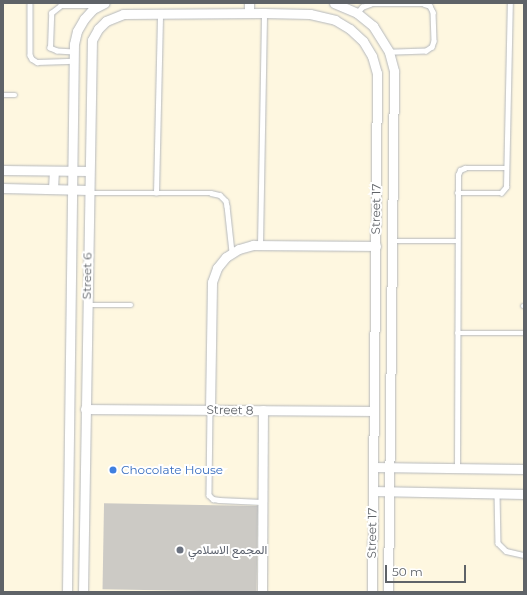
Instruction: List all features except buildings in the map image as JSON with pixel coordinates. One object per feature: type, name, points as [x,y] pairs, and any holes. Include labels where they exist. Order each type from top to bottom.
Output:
[{"type":"street","points":[[225,13],[226,3]]},
{"type":"street","points":[[249,3],[249,13]]},
{"type":"street","name":"Street 17","points":[[334,3],[357,13],[379,34],[389,52],[395,81],[388,592]]},
{"type":"street","name":"Street 6","points":[[67,592],[75,38],[80,24],[88,14],[102,4]]},
{"type":"street","name":"Street 6","points":[[83,592],[91,52],[95,34],[106,20],[117,15],[160,13]]},
{"type":"street","name":"Street 17","points":[[160,13],[310,14],[335,20],[357,35],[372,56],[378,82],[372,592]]},
{"type":"street","points":[[3,170],[89,171]]},
{"type":"street","points":[[54,171],[54,189]]},
{"type":"street","points":[[3,188],[54,189],[89,192]]},
{"type":"street","points":[[210,410],[212,282],[217,268],[232,252],[246,246],[376,246]]},
{"type":"street","name":"Street 8","points":[[85,409],[374,411]]},
{"type":"street","points":[[262,592],[263,410]]},
{"type":"street","points":[[69,464],[85,464]]},
{"type":"street","points":[[373,467],[524,469]]},
{"type":"street","points":[[373,491],[524,494]]},
{"type":"lane","points":[[30,3],[32,59],[37,62],[74,56]]},
{"type":"lane","points":[[457,193],[503,192],[506,187],[510,3]]},
{"type":"lane","points":[[74,56],[50,48],[50,13],[60,6],[102,4]]},
{"type":"lane","points":[[357,13],[362,7],[370,4],[424,4],[430,6],[432,12],[434,41],[432,47],[426,50],[389,52]]},
{"type":"lane","points":[[156,193],[160,13]]},
{"type":"lane","points":[[260,246],[264,13]]},
{"type":"lane","points":[[3,95],[15,95]]},
{"type":"lane","points":[[457,468],[458,175],[462,169],[507,168]]},
{"type":"lane","points":[[89,192],[212,193],[220,195],[226,201],[232,252]]},
{"type":"lane","points":[[393,241],[457,241]]},
{"type":"lane","points":[[87,305],[131,305]]},
{"type":"lane","points":[[457,333],[524,333]]},
{"type":"lane","points":[[210,410],[209,495],[213,499],[219,500],[262,502]]},
{"type":"lane","points":[[497,493],[498,542],[506,552],[524,555]]},
{"type":"shaded area","points":[[3,3],[524,3],[524,592],[3,592]]},
{"type":"place","name":"Chocolate House","points":[[113,470]]},
{"type":"place","name":"المجمع الاسلامي","points":[[180,550]]}]
